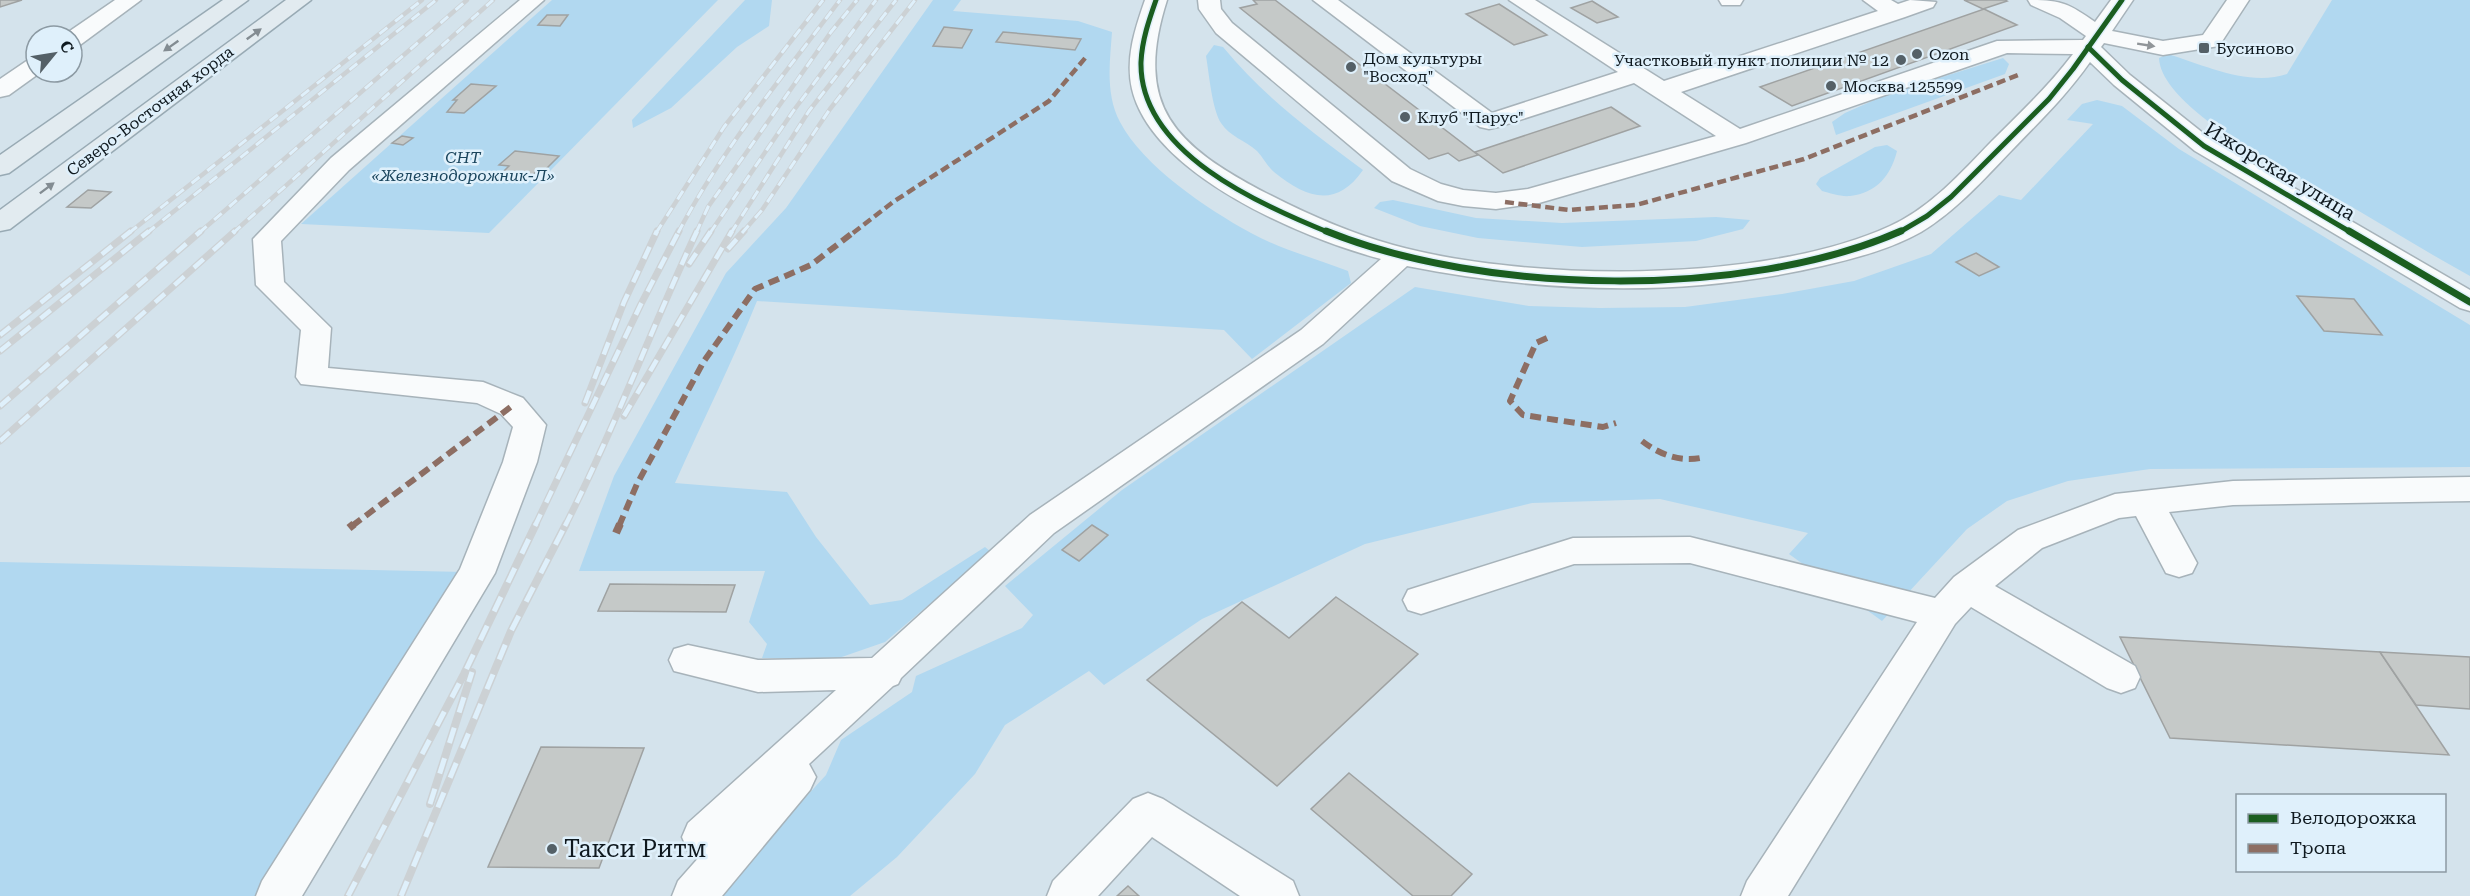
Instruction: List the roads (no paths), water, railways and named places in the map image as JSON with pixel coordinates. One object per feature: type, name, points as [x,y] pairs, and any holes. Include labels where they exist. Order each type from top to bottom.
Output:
[{"type":"main road","name":"Северо-Восточная хорда","points":[[0,167],[237,0]]},
{"type":"main road","name":"Северо-Восточная хорда","points":[[0,223],[300,0]]},
{"type":"street","points":[[84,32],[130,0]]},
{"type":"street","points":[[278,896],[477,573],[519,462],[530,425],[512,406],[483,393],[312,377],[316,328],[270,285],[267,239],[340,164],[533,0]]},
{"type":"street","points":[[1156,0],[1143,38],[1141,63],[1144,85],[1160,125],[1184,154],[1202,168],[1272,206],[1348,240],[1401,256],[1506,274],[1617,278],[1733,273],[1842,253],[1899,232],[1941,206],[2054,93],[2122,0]]},
{"type":"street","points":[[1209,0],[1210,9],[1224,28],[1401,174],[1428,190],[1480,202],[1505,202],[1737,138],[2005,46],[2093,40],[2163,48],[2211,41],[2238,0]]},
{"type":"street","points":[[1324,0],[1489,122],[1637,74]]},
{"type":"street","points":[[1520,0],[1737,138]]},
{"type":"street","points":[[1874,0],[1897,12]]},
{"type":"street","points":[[2039,0],[2068,14],[2093,40]]},
{"type":"street","points":[[1662,90],[1925,2]]},
{"type":"street","name":"Ижорская улица","points":[[2093,40],[2122,80],[2204,146],[2470,302]]},
{"type":"street","points":[[0,90],[19,71]]},
{"type":"street","points":[[1689,81],[1765,128]]},
{"type":"street","points":[[703,837],[884,673],[1042,524],[1312,337],[1401,256]]},
{"type":"street","points":[[1763,896],[1942,614],[1967,587],[2030,539],[2115,506],[2232,493],[2470,489]]},
{"type":"street","points":[[2146,503],[2179,563]]},
{"type":"street","points":[[1421,600],[1573,551],[1690,550],[1942,614]]},
{"type":"street","points":[[1967,587],[2121,677]]},
{"type":"street","points":[[688,660],[758,676],[884,673]]},
{"type":"street","points":[[694,896],[884,673]]},
{"type":"street","points":[[1069,896],[1148,812],[1277,896]]},
{"type":"railway","points":[[129,233],[422,0]]},
{"type":"railway","points":[[147,233],[436,0]]},
{"type":"railway","points":[[199,233],[467,0]]},
{"type":"railway","points":[[233,233],[493,0]]},
{"type":"railway","points":[[656,233],[724,127],[823,0]]},
{"type":"railway","points":[[678,233],[734,142],[840,0]]},
{"type":"railway","points":[[696,233],[708,207],[831,32],[857,0]]},
{"type":"railway","points":[[710,233],[794,110],[876,0]]},
{"type":"railway","points":[[731,233],[809,111],[896,0]]},
{"type":"railway","points":[[742,233],[762,210],[830,109],[915,0]]},
{"type":"railway","points":[[0,335],[131,231]]},
{"type":"railway","points":[[0,351],[149,231]]},
{"type":"railway","points":[[0,406],[201,231]]},
{"type":"railway","points":[[0,441],[235,231]]},
{"type":"railway","points":[[535,526],[641,304],[679,231]]},
{"type":"railway","points":[[566,524],[600,453],[697,231]]},
{"type":"railway","points":[[689,264],[711,231]]},
{"type":"railway","points":[[624,416],[732,231]]},
{"type":"railway","points":[[728,249],[744,231]]},
{"type":"railway","points":[[585,403],[624,302],[656,233]]},
{"type":"railway","points":[[348,896],[464,674],[536,524]]},
{"type":"railway","points":[[401,896],[511,631],[566,524]]},
{"type":"railway","points":[[430,804],[472,672]]},
{"type":"place","name":"Бусиново","points":[[2204,48]]},
{"type":"place","name":"Ozon","points":[[1917,54]]},
{"type":"place","name":"Участковый пункт полиции № 12","points":[[1901,60]]},
{"type":"place","name":"Дом культуры \"Восход\"","points":[[1351,67]]},
{"type":"place","name":"Москва 125599","points":[[1831,86]]},
{"type":"place","name":"Клуб \"Парус\"","points":[[1405,117]]},
{"type":"place","name":"Такси Ритм","points":[[552,849]]},
{"type":"park label","name":"СНТ «Железнодорожник-Л»","points":[[463,166]]}]
